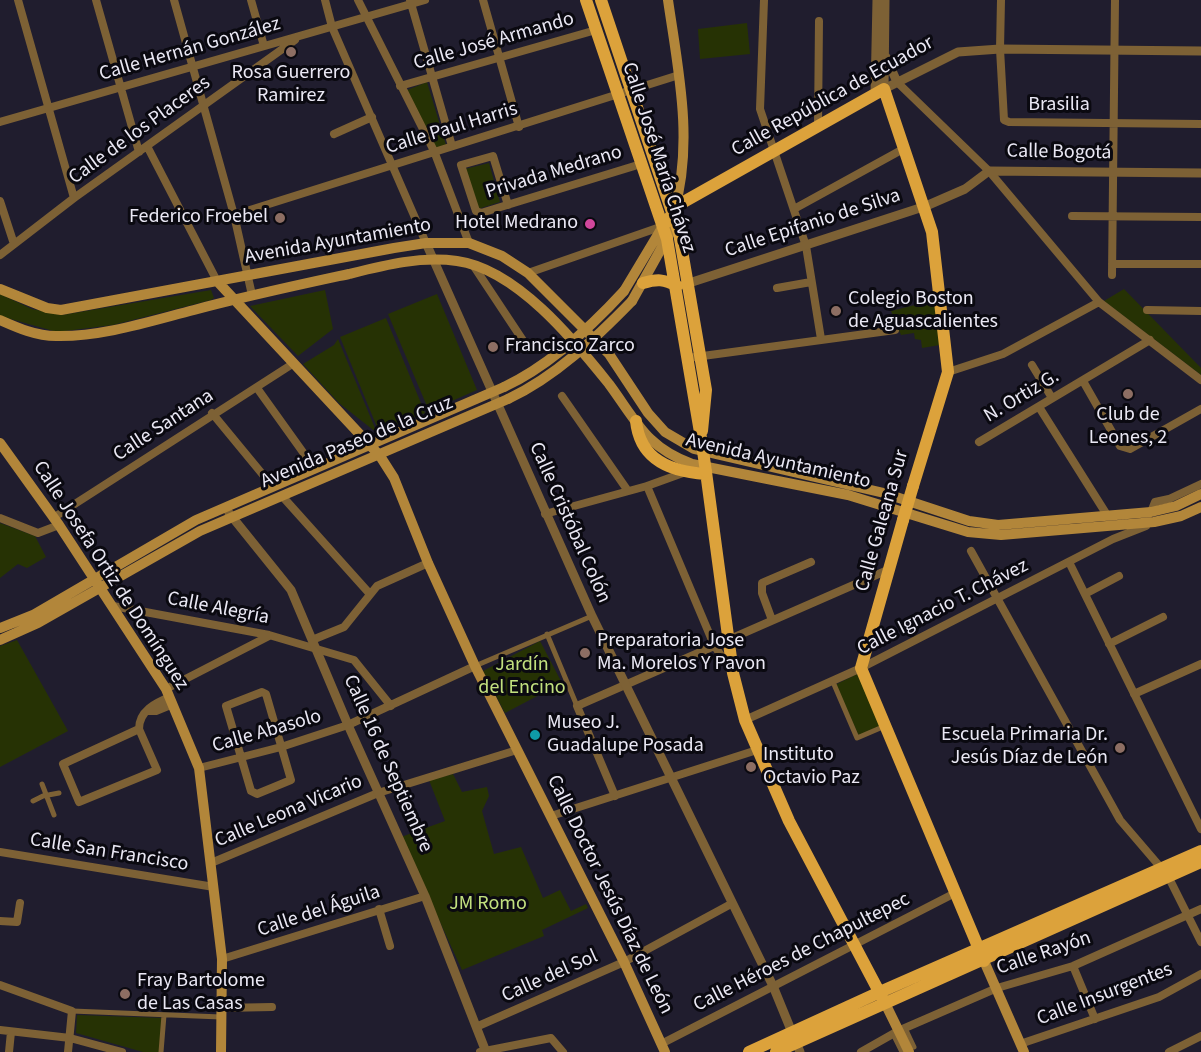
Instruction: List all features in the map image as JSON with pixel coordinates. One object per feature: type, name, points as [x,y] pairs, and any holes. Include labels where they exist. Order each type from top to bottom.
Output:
[{"type":"main road","name":"Calle José María Chávez","points":[[586,0],[667,239],[677,286],[706,473],[733,673],[745,720],[789,821],[882,997]]},
{"type":"main road","name":"Calle José María Chávez","points":[[602,0],[675,216],[690,284],[706,390],[701,441]]},
{"type":"main road","points":[[668,0],[683,116],[683,156],[675,216]]},
{"type":"main road","name":"Calle República de Ecuador","points":[[675,216],[775,151],[880,92]]},
{"type":"main road","name":"Calle Galeana Sur","points":[[861,668],[948,372],[932,232],[926,206],[905,148],[880,92]]},
{"type":"main road","name":"Avenida Paseo de la Cruz","points":[[228,513],[273,487],[529,376],[605,311],[624,291],[663,226],[675,216]]},
{"type":"main road","name":"Avenida Paseo de la Cruz","points":[[0,640],[38,623],[196,520],[228,513],[282,496],[380,456],[535,387],[632,301],[667,239],[675,216]]},
{"type":"main road","name":"Avenida Ayuntamiento","points":[[0,289],[47,308],[61,310],[426,243],[469,243],[502,256],[528,273],[609,354],[648,413],[665,432],[694,449],[884,493],[969,521],[998,525],[1107,515],[1181,516],[1201,507]]},
{"type":"main road","name":"Avenida Ayuntamiento","points":[[0,320],[39,335],[58,336],[121,328],[234,299],[403,261],[433,259],[472,264],[499,275],[535,301],[607,383],[654,445],[673,457],[692,464],[848,495],[969,532],[1001,535],[1152,517],[1201,494]]},
{"type":"main road","points":[[643,283],[656,279],[666,280],[677,286]]},
{"type":"main road","name":"Calle Doctor Jesús Díaz de León","points":[[217,281],[380,456],[394,478],[428,563],[475,666],[624,962],[663,1048]]},
{"type":"main road","points":[[636,422],[638,437],[646,450],[660,463],[683,473],[706,473]]},
{"type":"main road","name":"Calle Josefa Ortiz de Domínguez","points":[[0,443],[113,606],[170,697],[199,768],[222,959],[221,1052]]},
{"type":"main road","name":"Avenida Paseo de la Cruz","points":[[0,628],[33,615],[97,583]]},
{"type":"main road","points":[[861,668],[1022,1048]]},
{"type":"main road","points":[[776,1052],[882,997],[982,956],[1165,873],[1201,851]]},
{"type":"main road","points":[[1165,873],[1201,862]]},
{"type":"main road","points":[[882,997],[899,1031],[912,1050]]},
{"type":"main road","points":[[749,1052],[796,1043]]},
{"type":"street","points":[[18,0],[74,198]]},
{"type":"street","points":[[96,0],[140,152]]},
{"type":"street","points":[[174,0],[250,275],[252,295]]},
{"type":"street","points":[[251,0],[264,46]]},
{"type":"street","name":"Calle Cristóbal Colón","points":[[325,0],[332,27],[545,514],[624,683],[672,777],[772,986],[796,1043]]},
{"type":"street","points":[[358,0],[434,151],[469,243]]},
{"type":"street","name":"Calle Hernán González","points":[[0,122],[367,17],[411,2],[425,0]]},
{"type":"street","points":[[483,0],[519,127]]},
{"type":"street","points":[[764,0],[760,109],[763,124],[775,151],[806,246],[821,339]]},
{"type":"street","points":[[877,0],[880,92]]},
{"type":"street","points":[[880,92],[885,54],[885,0]]},
{"type":"street","points":[[1000,49],[1002,0]]},
{"type":"street","points":[[1112,275],[1115,0]]},
{"type":"street","points":[[411,2],[452,146]]},
{"type":"street","points":[[818,126],[819,21]]},
{"type":"street","name":"Calle José Armando","points":[[400,86],[596,30]]},
{"type":"street","name":"Calle de los Placeres","points":[[0,255],[74,198],[302,35]]},
{"type":"street","name":"Calle República de Ecuador","points":[[880,92],[958,52],[1000,49],[1201,51]]},
{"type":"street","name":"Brasilia","points":[[1000,49],[1004,120],[1009,122],[1113,123]]},
{"type":"street","points":[[885,54],[897,82],[989,171],[1100,302],[1201,380]]},
{"type":"street","name":"Calle Paul Harris","points":[[234,215],[679,75]]},
{"type":"street","points":[[334,134],[372,117]]},
{"type":"street","points":[[1113,123],[1201,124]]},
{"type":"street","name":"Calle Doctor Jesús Díaz de León","points":[[147,146],[217,281]]},
{"type":"street","points":[[794,209],[905,148]]},
{"type":"street","name":"Privada Medrano","points":[[508,205],[495,159],[490,156],[461,165],[478,213],[508,205],[641,164]]},
{"type":"street","name":"Calle Bogotá","points":[[926,206],[965,189],[989,171],[1201,173]]},
{"type":"street","points":[[0,201],[14,244]]},
{"type":"street","name":"Calle Epifanio de Silva","points":[[677,286],[690,284],[926,206]]},
{"type":"street","points":[[1072,216],[1201,217]]},
{"type":"street","points":[[528,273],[663,226]]},
{"type":"street","points":[[472,264],[528,348]]},
{"type":"street","points":[[1112,264],[1201,264]]},
{"type":"street","points":[[777,288],[812,282]]},
{"type":"street","points":[[948,372],[1003,354],[1100,302]]},
{"type":"street","points":[[1147,310],[1201,311]]},
{"type":"street","points":[[688,358],[895,330]]},
{"type":"street","name":"N. Ortiz G.","points":[[979,442],[1150,340]]},
{"type":"street","name":"Calle Santana","points":[[56,521],[212,413],[257,388],[294,363]]},
{"type":"street","points":[[1032,365],[1052,398]]},
{"type":"street","name":"N. Ortiz G.","points":[[1083,381],[1120,446],[1125,449],[1130,449],[1201,409]]},
{"type":"street","points":[[257,388],[315,469]]},
{"type":"street","points":[[562,396],[628,491]]},
{"type":"street","points":[[1039,407],[1107,515]]},
{"type":"street","points":[[212,413],[273,487]]},
{"type":"street","points":[[545,514],[647,486],[683,473]]},
{"type":"street","name":"Calle Ignacio T. Chávez","points":[[745,720],[833,682],[998,600],[1152,517],[1155,502],[1169,499],[1201,484]]},
{"type":"street","points":[[647,486],[714,645],[733,673]]},
{"type":"street","points":[[282,496],[369,593]]},
{"type":"street","name":"Calle 16 de Septiembre","points":[[228,513],[291,590],[348,725],[425,896],[484,1051]]},
{"type":"street","points":[[0,518],[38,533],[56,521]]},
{"type":"street","points":[[971,551],[1120,820],[1165,873],[1201,942]]},
{"type":"street","points":[[772,620],[762,593],[762,583],[811,562]]},
{"type":"street","points":[[1069,562],[1201,829]]},
{"type":"street","points":[[314,644],[344,627],[359,612],[369,593],[377,586],[428,563]]},
{"type":"street","points":[[577,706],[624,683],[890,569]]},
{"type":"street","points":[[1085,594],[1119,576]]},
{"type":"street","name":"Calle Alegría","points":[[113,606],[314,644],[354,660],[391,706]]},
{"type":"street","points":[[475,666],[592,616]]},
{"type":"street","points":[[1109,644],[1163,617]]},
{"type":"street","points":[[547,634],[615,796]]},
{"type":"street","points":[[139,729],[63,764],[80,802],[157,770],[139,729],[142,716],[153,704],[170,697],[270,635]]},
{"type":"street","points":[[1134,694],[1201,664]]},
{"type":"street","name":"Calle Abasolo","points":[[199,768],[281,747],[348,725],[475,666]]},
{"type":"street","points":[[833,682],[857,738],[885,726]]},
{"type":"street","points":[[262,692],[266,694],[291,780],[257,794],[251,791],[241,758],[226,706],[262,692]]},
{"type":"street","name":"Calle Leona Vicario","points":[[212,863],[378,793],[518,750]]},
{"type":"street","points":[[551,816],[757,750]]},
{"type":"street","points":[[42,784],[54,815]]},
{"type":"street","points":[[33,801],[46,795],[59,793]]},
{"type":"street","name":"Calle San Francisco","points":[[0,852],[214,887]]},
{"type":"street","name":"Calle Héroes de Chapultepec","points":[[663,1048],[772,986],[957,892]]},
{"type":"street","name":"Calle del Águila","points":[[222,959],[425,896]]},
{"type":"street","points":[[0,921],[17,922],[20,903]]},
{"type":"street","name":"Calle del Sol","points":[[476,1027],[624,962],[731,904]]},
{"type":"street","points":[[379,909],[390,946]]},
{"type":"street","name":"Calle Rayón","points":[[861,1052],[899,1031],[997,988],[1073,966],[1201,909]]},
{"type":"street","points":[[1073,966],[1095,1018]]},
{"type":"street","name":"Calle Insurgentes","points":[[1022,1048],[1095,1018],[1158,996],[1201,974]]},
{"type":"street","points":[[0,985],[72,1011],[164,1015],[272,1007]]},
{"type":"street","points":[[68,1052],[72,1011]]},
{"type":"street","points":[[161,1052],[164,1015]]},
{"type":"street","points":[[0,1030],[70,1038],[122,1052]]},
{"type":"street","points":[[899,1031],[902,1052]]},
{"type":"street","points":[[9,1052],[11,1032]]},
{"type":"street","points":[[1168,1052],[1201,1036]]},
{"type":"street","points":[[484,1051],[551,1038],[563,1052]]},
{"type":"green space","points":[[747,23],[750,54],[700,59],[698,29]]},
{"type":"green space","points":[[427,82],[446,145],[434,149],[405,91]]},
{"type":"green space","points":[[489,163],[500,202],[478,209],[465,169]]},
{"type":"green space","points":[[1124,289],[1201,368],[1201,375],[1104,301]]},
{"type":"green space","points":[[211,290],[214,298],[211,300],[113,325],[57,332],[0,316],[0,294],[32,309],[62,315]]},
{"type":"green space","points":[[325,290],[333,329],[298,356],[250,306]]},
{"type":"green space","points":[[437,294],[477,390],[429,411],[388,314]]},
{"type":"green space","points":[[923,303],[935,303],[940,345],[922,348],[921,340],[915,339],[914,333],[901,335],[891,311]]},
{"type":"green space","points":[[386,318],[425,413],[379,432],[340,337]]},
{"type":"green space","points":[[338,339],[377,433],[339,403],[303,364],[334,345]]},
{"type":"green space","points":[[0,523],[35,536],[46,557],[27,568],[18,564],[0,578]]},
{"type":"green space","points":[[17,640],[68,731],[0,767],[0,646]]},
{"type":"green space","name":"Jardín del Encino","points":[[540,641],[562,683],[505,713],[483,671]]},
{"type":"green space","points":[[857,674],[882,725],[859,736],[835,685]]},
{"type":"green space","name":"JM Romo","points":[[453,774],[462,792],[487,787],[489,796],[482,811],[494,854],[521,847],[543,898],[560,890],[571,911],[586,904],[588,908],[542,930],[544,936],[462,970],[401,837],[445,821],[429,780]]},
{"type":"green space","points":[[77,1015],[164,1018],[162,1052],[143,1052],[76,1033]]},
{"type":"place","name":"Rosa Guerrero Ramirez","points":[[291,52]]},
{"type":"place","name":"Federico Froebel","points":[[280,218]]},
{"type":"place","name":"Hotel Medrano","points":[[590,224]]},
{"type":"place","name":"Colegio Boston de Aguascalientes","points":[[836,311]]},
{"type":"place","name":"Francisco Zarco","points":[[493,347]]},
{"type":"place","name":"Club de Leones, 2","points":[[1128,394]]},
{"type":"place","name":"Preparatoria Jose Ma. Morelos Y Pavon","points":[[585,653]]},
{"type":"place","name":"Museo J. Guadalupe Posada","points":[[535,735]]},
{"type":"place","name":"Escuela Primaria Dr. Jesús Díaz de León","points":[[1120,748]]},
{"type":"place","name":"Instituto Octavio Paz","points":[[751,767]]},
{"type":"place","name":"Fray Bartolome de Las Casas","points":[[125,994]]}]
